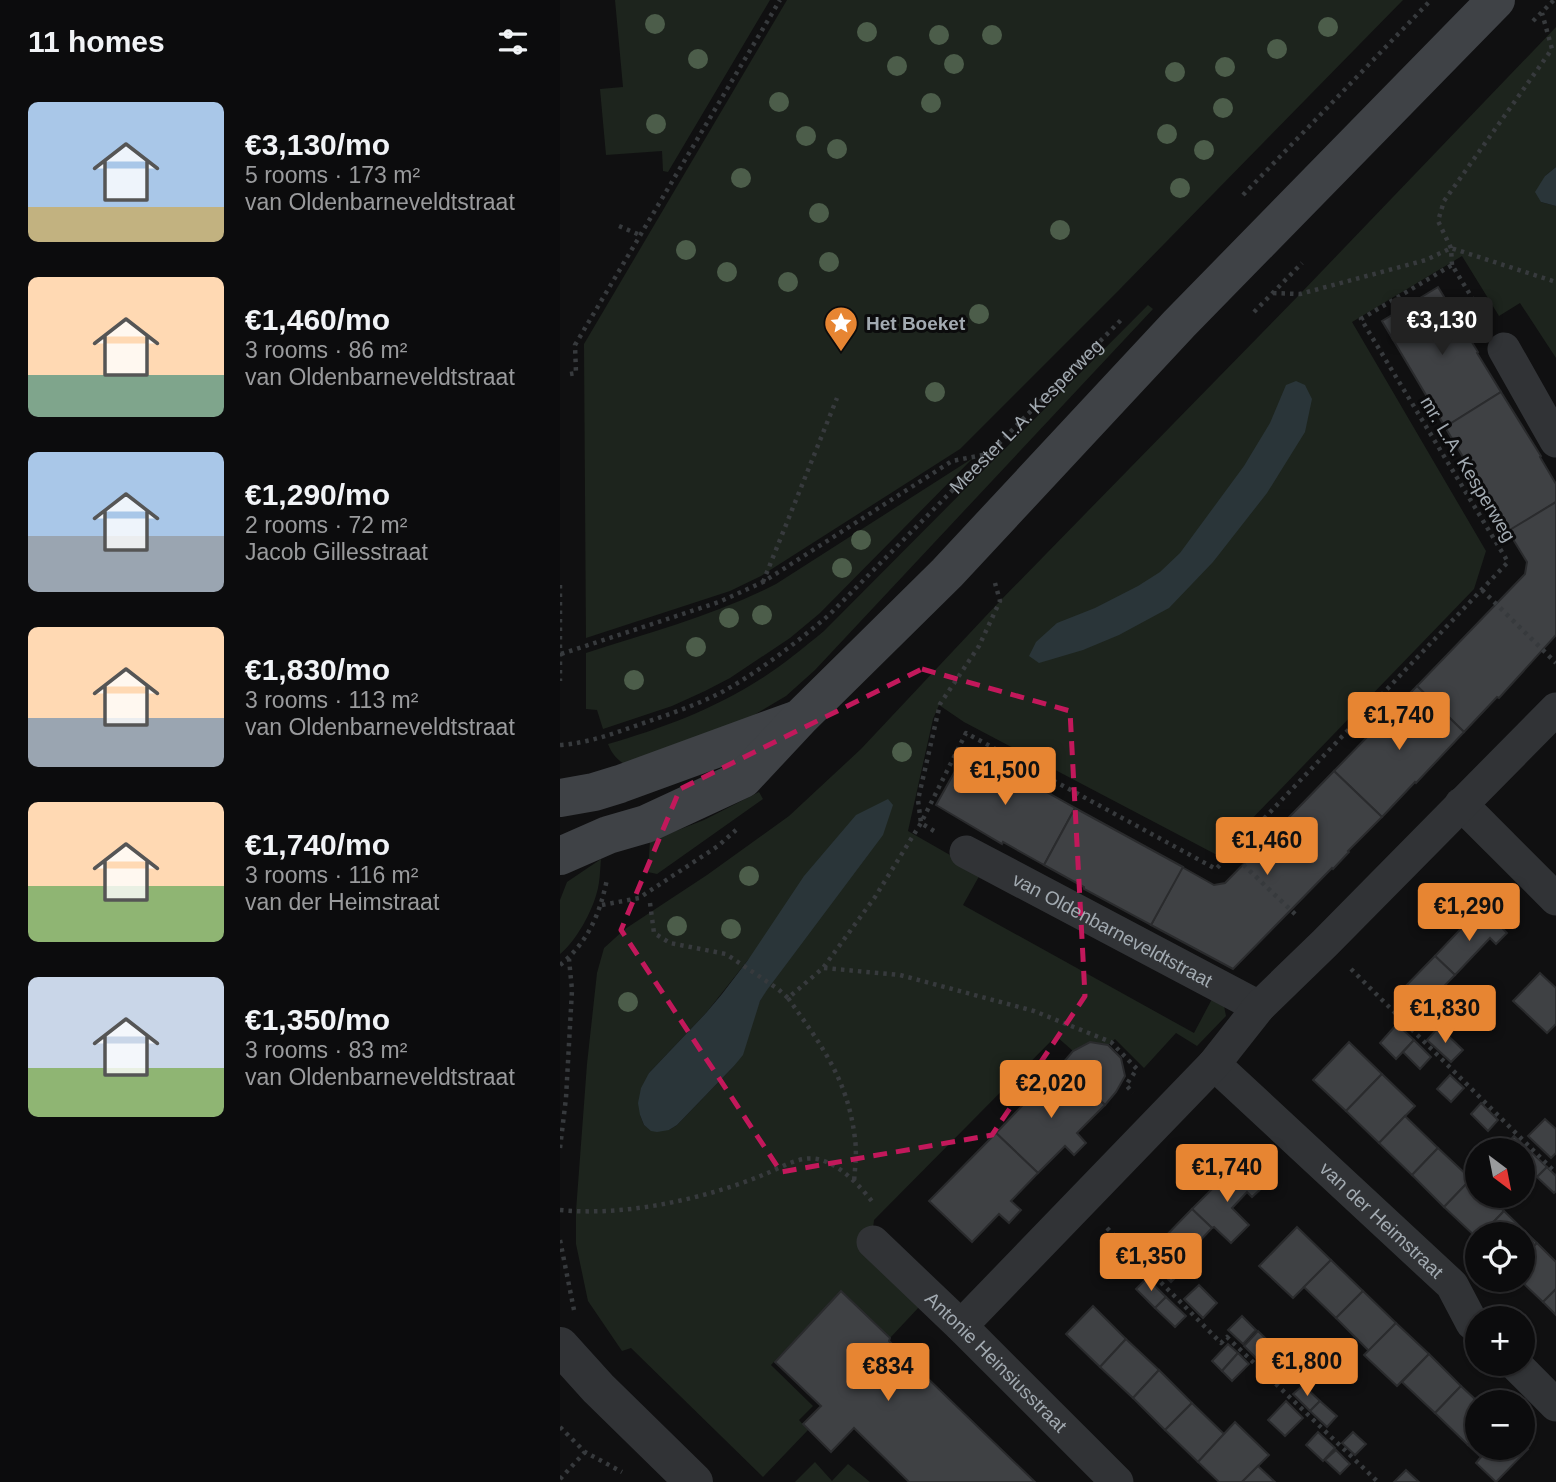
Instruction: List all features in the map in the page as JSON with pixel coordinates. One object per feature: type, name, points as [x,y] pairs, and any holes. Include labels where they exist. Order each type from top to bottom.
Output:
[{"type":"main road","points":[[560,856],[608,835],[646,824],[743,779],[800,718],[947,573],[1179,324],[1496,0]]},
{"type":"main road","points":[[560,798],[620,784],[800,718]]},
{"type":"street","points":[[1504,349],[1556,441]]},
{"type":"street","points":[[961,1326],[1214,1064],[1259,1007],[1556,709]]},
{"type":"street","points":[[1461,804],[1556,899]]},
{"type":"street","name":"van Oldenbarneveldtstraat","points":[[966,852],[1259,1007]]},
{"type":"street","name":"van der Heimstraat","points":[[1214,1064],[1452,1285],[1465,1310]]},
{"type":"street","name":"Antonie Heinsiusstraat","points":[[873,1242],[1117,1482]]},
{"type":"street","points":[[560,1346],[598,1388],[694,1482]]},
{"type":"street","points":[[1527,1376],[1556,1405]]},
{"type":"path","points":[[570,374],[576,373],[575,345],[779,0]]},
{"type":"path","points":[[1237,201],[1432,0]]},
{"type":"path","points":[[1504,349],[1452,265],[1451,248],[1438,221],[1444,201],[1552,49],[1542,12]]},
{"type":"path","points":[[619,226],[640,235]]},
{"type":"path","points":[[1273,293],[1300,294],[1426,260],[1451,248],[1556,282]]},
{"type":"path","name":"mr. L.A. Kesperweg","points":[[921,823],[966,733],[1216,869],[1482,590],[1508,562],[1361,319],[1452,265]]},
{"type":"path","name":"Meester L.A. Kesperweg","points":[[560,746],[593,740],[681,710],[722,691],[802,639],[1124,318]]},
{"type":"path","points":[[763,582],[837,398]]},
{"type":"path","points":[[561,654],[719,602],[763,582],[952,461],[989,454]]},
{"type":"path","points":[[788,998],[823,968],[875,897],[921,823],[918,800],[940,705],[979,646],[1000,601],[995,579]]},
{"type":"path","points":[[560,585],[560,681]]},
{"type":"path","points":[[1482,590],[1556,663]]},
{"type":"path","points":[[1231,853],[1556,1173]]},
{"type":"path","points":[[650,902],[654,933],[670,943],[726,954],[788,998],[820,1043],[839,1077],[850,1110],[855,1141],[855,1182]]},
{"type":"path","points":[[560,965],[569,958],[588,933],[602,905]]},
{"type":"path","points":[[560,1149],[566,1098],[572,990],[569,958]]},
{"type":"path","points":[[823,968],[900,975],[1034,1011],[1111,1042],[1137,1069],[1126,1085],[1159,1122]]},
{"type":"path","points":[[560,1210],[589,1212],[629,1209],[676,1201],[715,1192],[798,1160],[820,1159],[838,1168],[855,1182],[883,1216],[873,1242]]},
{"type":"path","points":[[1081,1201],[1221,1343],[1227,1337],[1378,1482]]},
{"type":"path","points":[[560,1427],[585,1452],[624,1474]]},
{"type":"path","points":[[560,1479],[585,1452]]},
{"type":"highlighted area","points":[[922,669],[1070,711],[1085,996],[992,1135],[781,1172],[621,930],[680,789]]},
{"type":"shaded area","points":[[615,0],[770,0],[668,172],[663,171],[662,151],[606,155],[600,89],[623,87]]},
{"type":"shaded area","points":[[787,0],[1403,0],[960,449],[761,576],[730,591],[586,638],[584,344]]},
{"type":"shaded area","points":[[1556,27],[1556,167],[1545,176],[1541,202],[1556,206],[1556,358],[1520,303],[1499,316],[1462,256],[1352,322],[1486,551],[1474,589],[1217,855],[964,722],[939,705],[933,719],[908,831],[982,871],[963,905],[1194,1033],[1212,999],[1224,1006],[1226,1016],[1197,1046],[1176,1033],[1144,1068],[1115,1039],[1108,1045],[1090,1042],[1073,1051],[1056,1036],[874,1220],[873,1228],[920,1306],[890,1338],[841,1291],[771,1365],[813,1406],[799,1420],[808,1430],[763,1477],[631,1348],[622,1351],[588,1301],[576,1244],[576,1211],[587,1064],[597,973],[604,948],[625,929],[789,816],[861,749],[1000,601]],"holes":[[[810,931],[761,999],[743,1050],[734,1066],[677,1125],[669,1130],[651,1130],[644,1125],[640,1115],[649,1073],[706,1013],[748,960]]]},
{"type":"shaded area","points":[[1556,167],[1556,206],[1541,202],[1535,192],[1545,176]]},
{"type":"shaded area","points":[[1148,305],[1153,309],[815,670],[786,696],[749,718],[631,768],[615,756],[608,744],[666,725],[723,701],[776,669],[824,631]]},
{"type":"shaded area","points":[[1296,381],[1305,385],[1312,399],[1305,432],[1267,493],[1213,562],[1169,608],[1119,635],[1083,650],[1039,663],[1029,656],[1036,642],[1057,623],[1095,608],[1138,586],[1160,572],[1180,553],[1244,466],[1270,423],[1286,385]]},
{"type":"shaded area","points":[[973,458],[820,613],[790,638],[730,678],[672,706],[603,729],[597,710],[586,709],[586,653],[706,614],[776,584]]},
{"type":"shaded area","points":[[759,792],[763,799],[657,874],[648,872],[650,841],[704,820]]},
{"type":"shaded area","points":[[888,799],[893,805],[883,835],[760,1001],[743,1055],[677,1125],[669,1130],[651,1131],[644,1125],[638,1103],[641,1088],[649,1073],[722,994],[804,876],[856,815]]},
{"type":"shaded area","points":[[601,859],[598,888],[591,908],[583,926],[560,954],[560,900],[567,882]]},
{"type":"shaded area","points":[[815,1462],[832,1481],[848,1464],[870,1482],[795,1482]]},
{"type":"building","points":[[1438,287],[1501,392],[1445,427],[1382,321]]},
{"type":"building","points":[[1501,392],[1556,484],[1556,502],[1508,532],[1445,427]]},
{"type":"building","points":[[1556,502],[1556,635],[1464,732],[1417,686],[1525,574],[1527,562],[1508,531]]},
{"type":"building","points":[[1417,686],[1464,732],[1382,817],[1334,771]]},
{"type":"building","points":[[968,748],[1075,808],[1044,865],[936,805]]},
{"type":"building","points":[[1334,771],[1382,817],[1233,969],[1151,925],[1182,867],[1214,885],[1225,883]]},
{"type":"building","points":[[1075,808],[1183,867],[1151,925],[1044,865]]},
{"type":"building","points":[[1489,915],[1507,933],[1496,944],[1490,938],[1455,975],[1435,956],[1471,918],[1480,925]]},
{"type":"building","points":[[1435,956],[1455,975],[1420,1011],[1426,1017],[1415,1028],[1398,1011],[1407,1001],[1399,993]]},
{"type":"building","points":[[1540,973],[1556,988],[1556,1024],[1547,1033],[1513,1001]]},
{"type":"building","points":[[1397,1024],[1414,1040],[1396,1059],[1380,1043]]},
{"type":"building","points":[[1439,1027],[1463,1050],[1451,1062],[1427,1040]]},
{"type":"building","points":[[1414,1040],[1431,1057],[1420,1069],[1403,1052]]},
{"type":"building","points":[[1090,1042],[1108,1045],[1121,1058],[1125,1076],[1105,1105],[1062,1064],[1073,1051]]},
{"type":"building","points":[[1349,1042],[1382,1074],[1346,1111],[1313,1080]]},
{"type":"building","points":[[1062,1064],[1105,1105],[1077,1133],[1086,1143],[1074,1155],[1065,1146],[1038,1173],[996,1133]]},
{"type":"building","points":[[1382,1074],[1415,1106],[1379,1143],[1346,1111]]},
{"type":"building","points":[[1450,1075],[1464,1088],[1451,1102],[1437,1089]]},
{"type":"building","points":[[1481,1103],[1498,1120],[1488,1131],[1471,1114]]},
{"type":"building","points":[[1405,1116],[1438,1148],[1412,1175],[1379,1143]]},
{"type":"building","points":[[1545,1119],[1556,1129],[1556,1153],[1551,1158],[1535,1143],[1535,1138],[1528,1136]]},
{"type":"building","points":[[996,1133],[1038,1173],[1011,1201],[1021,1210],[1009,1223],[999,1214],[972,1242],[929,1201]]},
{"type":"building","points":[[1438,1148],[1465,1173],[1465,1185],[1444,1207],[1412,1175]]},
{"type":"building","points":[[1535,1156],[1547,1167],[1537,1177],[1535,1175]]},
{"type":"building","points":[[1547,1167],[1556,1176],[1554,1193],[1537,1177]]},
{"type":"building","points":[[1246,1170],[1264,1186],[1252,1197],[1247,1192],[1232,1208],[1249,1225],[1231,1243],[1192,1209],[1229,1172],[1237,1180]]},
{"type":"building","points":[[1465,1185],[1465,1208],[1501,1208],[1504,1211],[1493,1222],[1465,1222],[1465,1227],[1444,1207]]},
{"type":"building","points":[[1192,1209],[1212,1228],[1177,1265],[1182,1271],[1171,1282],[1154,1265],[1164,1255],[1156,1246]]},
{"type":"building","points":[[1504,1211],[1515,1222],[1493,1222]]},
{"type":"building","points":[[1297,1227],[1331,1260],[1293,1298],[1259,1266]]},
{"type":"building","points":[[1537,1243],[1556,1262],[1556,1289],[1543,1302],[1533,1292],[1535,1292]]},
{"type":"building","points":[[1331,1260],[1363,1291],[1336,1318],[1304,1287]]},
{"type":"building","points":[[1147,1278],[1166,1297],[1155,1308],[1136,1289]]},
{"type":"building","points":[[1199,1285],[1217,1303],[1203,1318],[1184,1299]]},
{"type":"building","points":[[1556,1289],[1556,1315],[1543,1302]]},
{"type":"building","points":[[841,1291],[1035,1482],[909,1482],[854,1428],[831,1452],[803,1424],[821,1406],[775,1362]]},
{"type":"building","points":[[1363,1291],[1396,1323],[1369,1351],[1336,1318]]},
{"type":"building","points":[[1166,1297],[1186,1316],[1175,1327],[1155,1308]]},
{"type":"building","points":[[1093,1306],[1126,1339],[1100,1367],[1066,1334]]},
{"type":"building","points":[[1242,1316],[1256,1330],[1243,1344],[1228,1330]]},
{"type":"building","points":[[1396,1323],[1429,1354],[1397,1386],[1364,1355]]},
{"type":"building","points":[[1258,1331],[1291,1363],[1277,1379],[1244,1346]]},
{"type":"building","points":[[1126,1339],[1159,1370],[1133,1398],[1100,1367]]},
{"type":"building","points":[[1228,1344],[1238,1353],[1222,1371],[1212,1361]]},
{"type":"building","points":[[1238,1353],[1249,1364],[1232,1381],[1222,1371]]},
{"type":"building","points":[[1429,1354],[1461,1386],[1435,1413],[1402,1382]]},
{"type":"building","points":[[1159,1370],[1192,1403],[1165,1430],[1133,1398]]},
{"type":"building","points":[[1303,1385],[1320,1401],[1310,1411],[1293,1394]]},
{"type":"building","points":[[1461,1386],[1465,1390],[1465,1442],[1435,1413]]},
{"type":"building","points":[[1286,1401],[1303,1418],[1285,1436],[1268,1420]]},
{"type":"building","points":[[1320,1401],[1337,1416],[1327,1427],[1310,1411]]},
{"type":"building","points":[[1192,1403],[1224,1434],[1198,1462],[1165,1430]]},
{"type":"building","points":[[1235,1422],[1269,1455],[1242,1482],[1219,1482],[1198,1462]]},
{"type":"building","points":[[1318,1432],[1335,1448],[1323,1461],[1306,1445]]},
{"type":"building","points":[[1353,1432],[1366,1444],[1355,1455],[1342,1443]]},
{"type":"building","points":[[1336,1450],[1350,1464],[1340,1474],[1325,1460]]},
{"type":"building","points":[[1478,1460],[1517,1460],[1496,1482],[1476,1463]]},
{"type":"building","points":[[1258,1466],[1275,1482],[1242,1482]]},
{"type":"building","points":[[1406,1470],[1419,1482],[1394,1482]]},
{"type":"place","name":"Het Boeket","points":[[841,353]]}]
